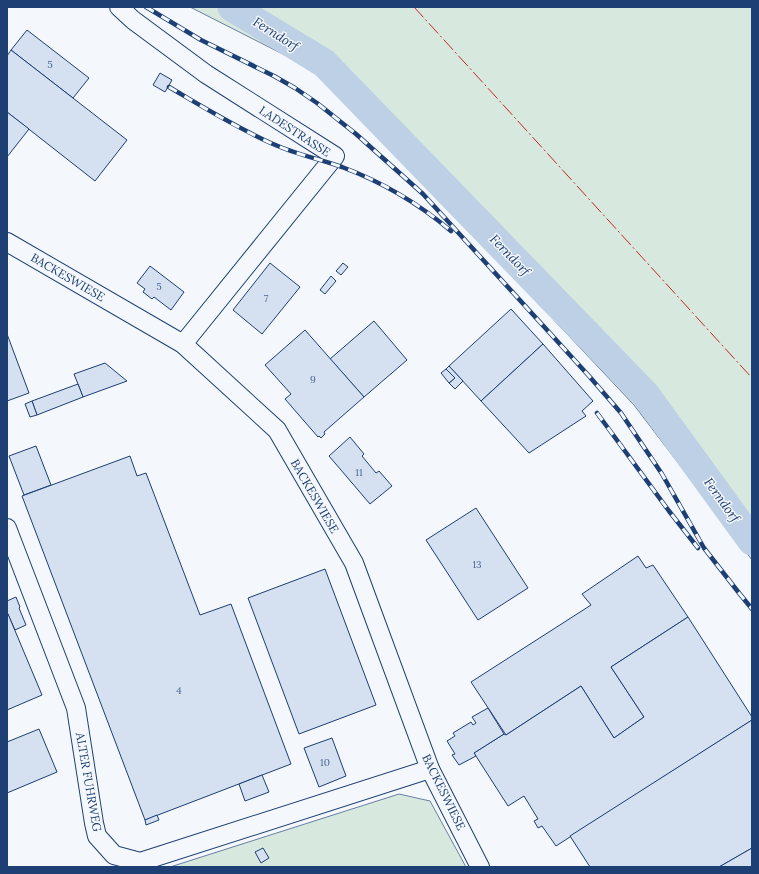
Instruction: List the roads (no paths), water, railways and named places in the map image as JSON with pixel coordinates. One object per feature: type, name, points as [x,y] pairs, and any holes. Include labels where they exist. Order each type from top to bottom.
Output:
[{"type":"street","name":"LADESTRASSE","points":[[119,7],[133,20],[206,74],[335,156],[183,344]]},
{"type":"street","name":"BACKESWIESE","points":[[7,242],[183,344],[277,430],[354,563],[430,769],[480,867]]},
{"type":"street","name":"ALTER FUHRWEG","points":[[7,528],[76,708],[97,836],[114,855],[140,862],[430,769]]},
{"type":"waterway","name":"Ferndorf","points":[[232,7],[324,63],[645,394],[752,541]]},
{"type":"railway","points":[[146,7],[201,40],[295,88],[317,103],[356,134],[423,194],[621,413],[662,474],[704,548],[752,609]]},
{"type":"railway","points":[[169,87],[207,110],[281,148],[342,167],[385,186],[413,202],[451,231]]},
{"type":"railway","points":[[597,413],[698,548]]}]
